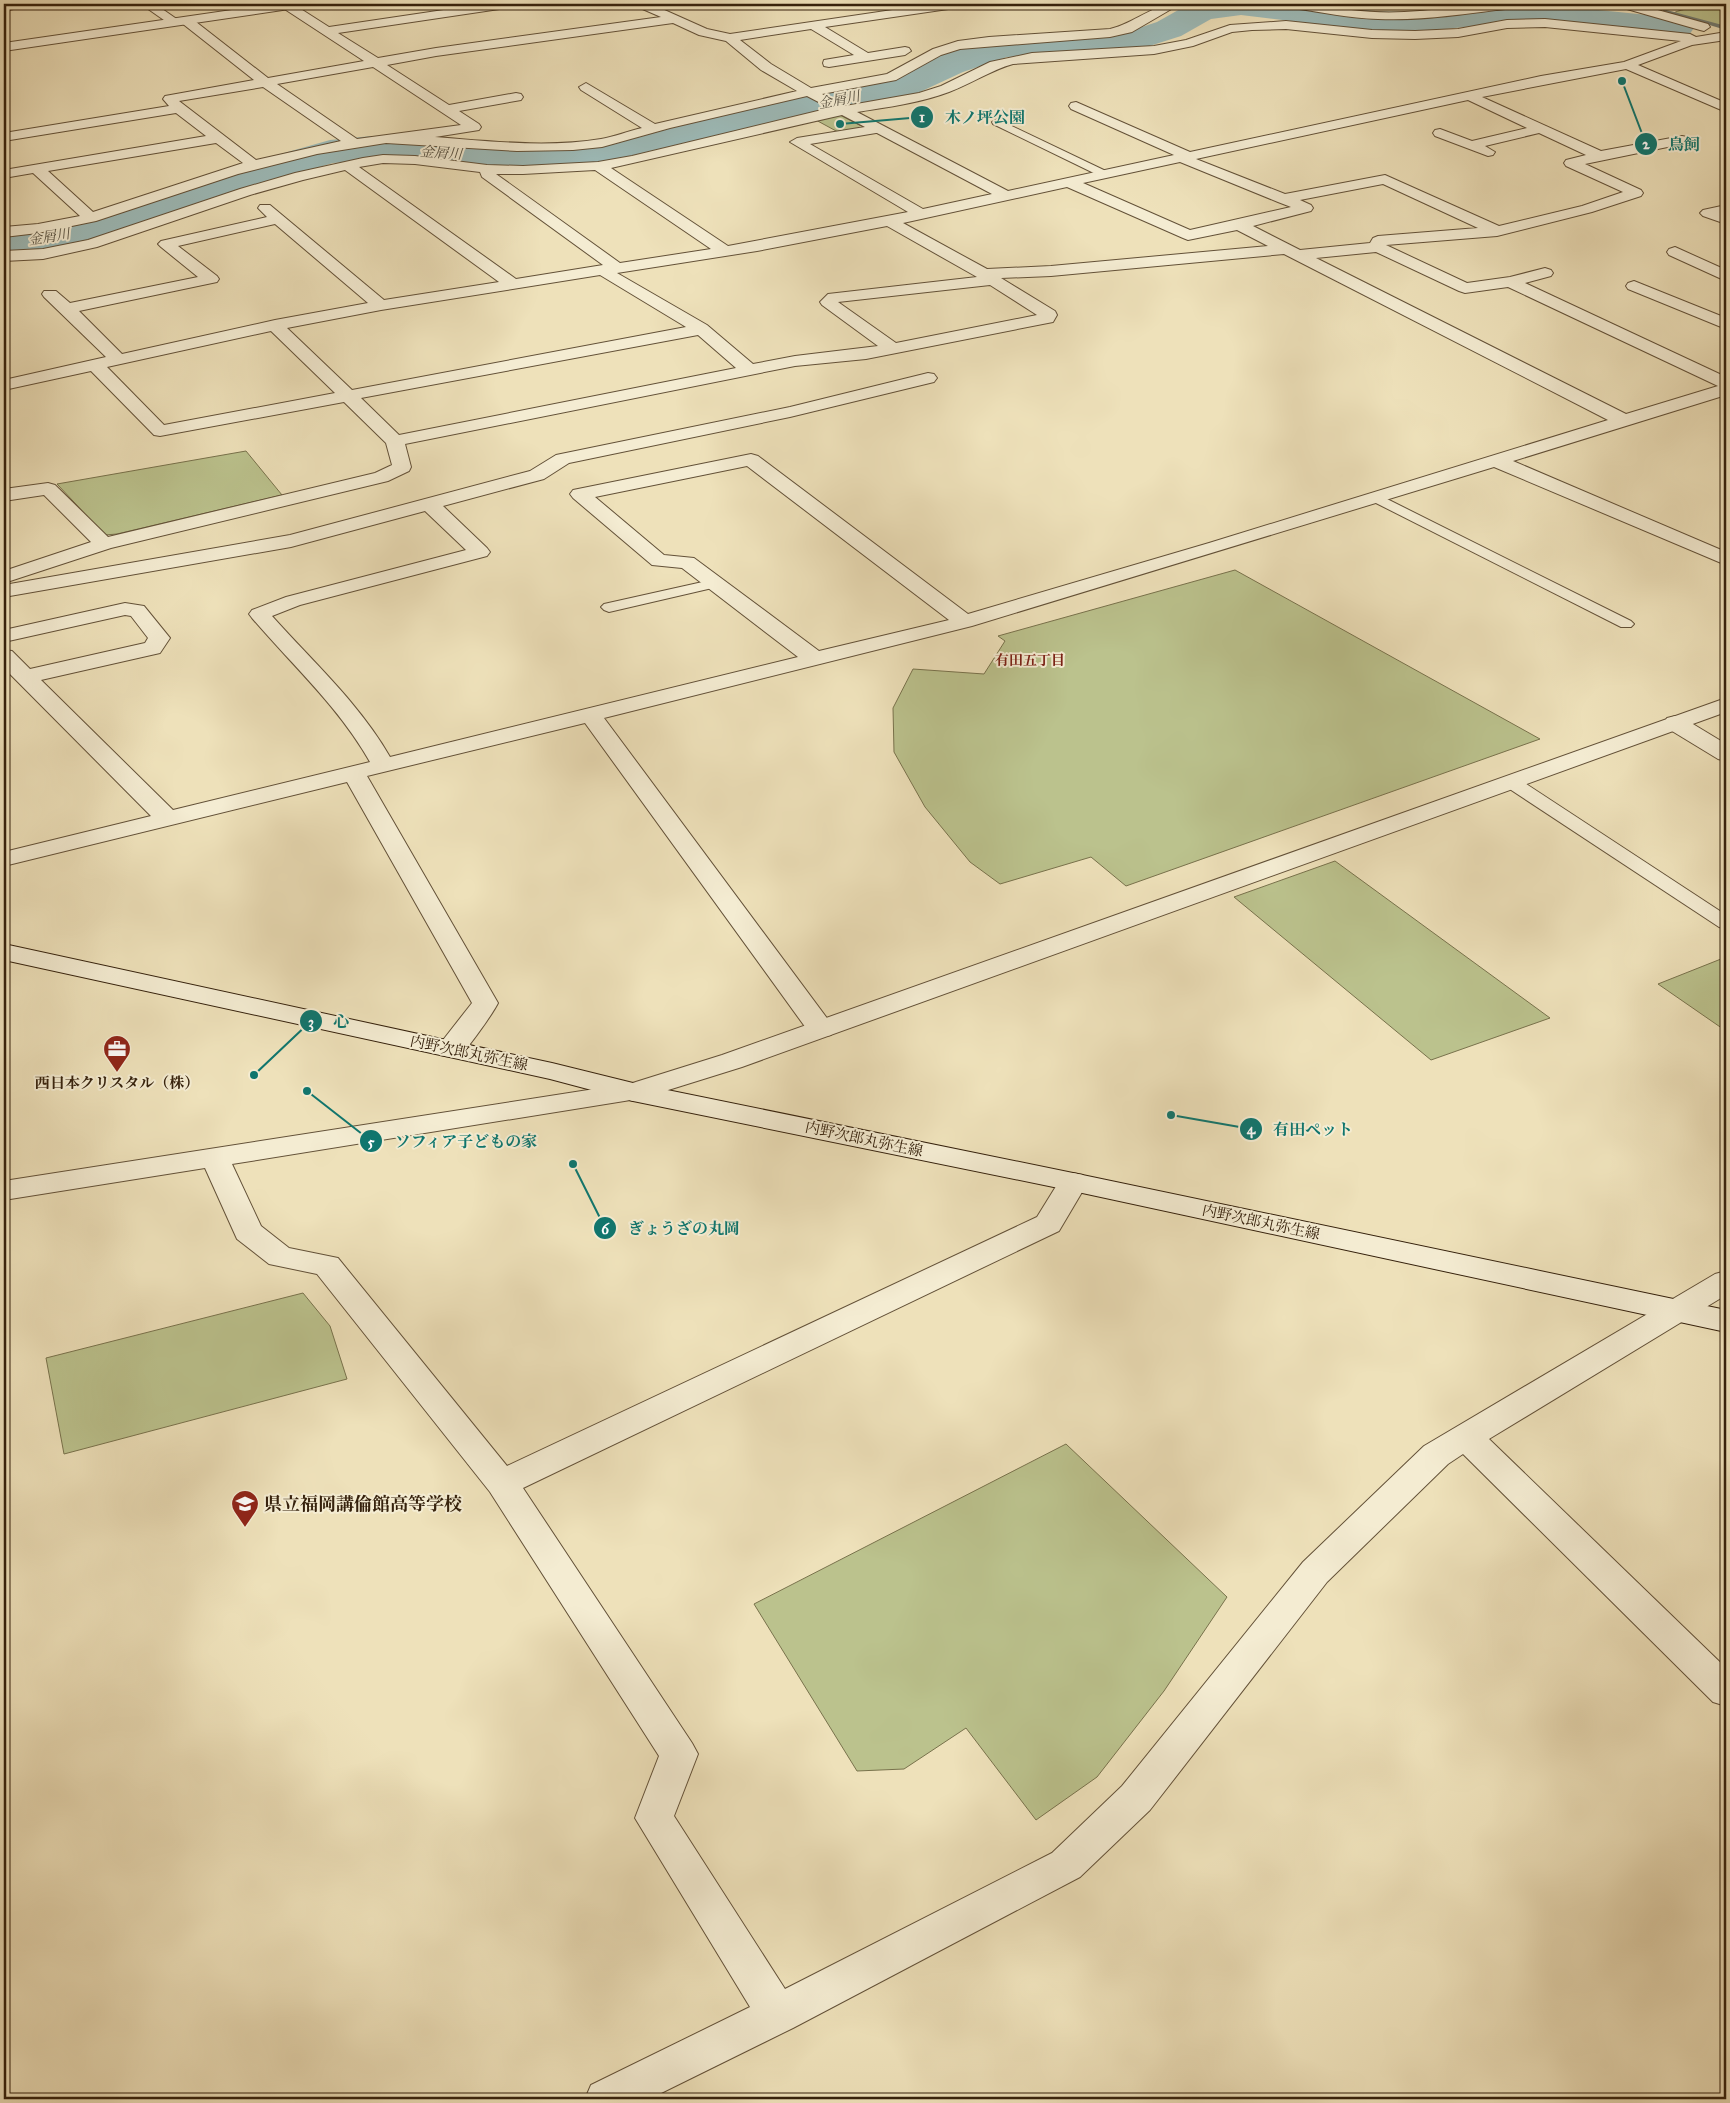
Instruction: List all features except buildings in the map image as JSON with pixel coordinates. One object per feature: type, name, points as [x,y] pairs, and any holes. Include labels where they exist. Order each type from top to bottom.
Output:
[{"type":"street","points":[[4,6],[19,4]]},
{"type":"street","points":[[147,4],[181,22],[353,143]]},
{"type":"street","points":[[4,47],[292,4],[327,31],[375,63],[506,146]]},
{"type":"street","points":[[327,31],[506,4]]},
{"type":"street","points":[[642,4],[703,32],[730,38],[955,4]]},
{"type":"street","points":[[390,140],[540,147],[602,142],[809,92],[891,77],[937,52],[958,45],[1110,33],[1128,29],[1174,4]]},
{"type":"street","points":[[1293,4],[1359,15],[1412,16],[1505,4]]},
{"type":"street","points":[[1624,4],[1726,36]]},
{"type":"street","points":[[254,165],[179,109],[170,99],[436,52],[674,19]]},
{"type":"street","points":[[4,256],[43,254],[92,244],[245,192],[300,176],[383,159],[415,160],[487,169],[523,170],[598,166],[633,160],[843,110],[902,102],[935,93],[1012,60],[1168,48],[1190,43],[1230,29],[1252,26],[1286,25],[1372,34],[1415,35],[1458,33],[1507,24],[1546,23],[1702,39]]},
{"type":"street","points":[[812,25],[866,57]]},
{"type":"street","points":[[4,385],[275,325],[381,305],[511,283],[725,251],[889,221],[1470,96],[1627,65],[1676,46],[1702,39],[1726,36]]},
{"type":"street","points":[[730,38],[766,67],[809,92],[876,129],[1007,196]]},
{"type":"street","points":[[829,63],[905,51]]},
{"type":"street","points":[[1627,65],[1726,108]]},
{"type":"street","points":[[586,87],[653,129]]},
{"type":"street","points":[[1470,96],[1599,156]]},
{"type":"street","points":[[447,109],[516,97]]},
{"type":"street","points":[[1070,183],[1188,235],[1239,225],[1306,208],[1186,158],[1076,106]]},
{"type":"street","points":[[4,137],[179,109]]},
{"type":"street","points":[[4,232],[38,230],[91,218],[254,165],[353,143],[390,140],[474,127]]},
{"type":"street","points":[[876,129],[796,142],[922,214]]},
{"type":"street","points":[[1471,145],[1540,129]]},
{"type":"street","points":[[1440,134],[1494,154]]},
{"type":"street","points":[[4,174],[220,138]]},
{"type":"street","points":[[1378,247],[1378,241],[1498,231],[1587,209],[1636,193],[1572,163],[1682,140]]},
{"type":"street","points":[[598,166],[725,251]]},
{"type":"street","points":[[350,167],[511,283]]},
{"type":"street","points":[[37,169],[91,218]]},
{"type":"street","points":[[487,169],[487,174],[608,268],[701,329],[750,370]]},
{"type":"street","points":[[1283,199],[1384,179],[1498,231]]},
{"type":"street","points":[[245,192],[381,305]]},
{"type":"street","points":[[1726,209],[1708,213],[1726,220]]},
{"type":"street","points":[[68,309],[211,279],[166,244],[278,220]]},
{"type":"street","points":[[395,440],[794,361],[866,354],[893,349],[1047,318],[1049,315],[989,277],[889,221]]},
{"type":"street","points":[[1239,225],[1623,420]]},
{"type":"street","points":[[893,349],[828,302],[834,297],[989,277],[1292,252],[1378,247],[1465,288],[1510,282],[1545,273]]},
{"type":"street","points":[[1675,252],[1726,276]]},
{"type":"street","points":[[1510,282],[1726,383]]},
{"type":"street","points":[[1634,286],[1726,324]]},
{"type":"street","points":[[50,294],[68,309],[119,360]]},
{"type":"street","points":[[4,577],[104,544],[381,477],[402,467],[395,440],[275,325]]},
{"type":"street","points":[[95,364],[160,431],[701,329]]},
{"type":"street","points":[[4,591],[290,541],[537,475],[563,459],[790,412],[928,378]]},
{"type":"street","points":[[4,859],[166,817],[965,622],[1216,547],[1726,389]]},
{"type":"street","points":[[814,658],[687,562],[659,561],[580,494],[751,460],[965,622]]},
{"type":"street","points":[[1494,460],[1721,564]]},
{"type":"street","points":[[4,495],[48,488],[104,544]]},
{"type":"street","points":[[383,765],[372,744],[334,694],[259,614],[293,601],[480,552],[429,504]]},
{"type":"street","points":[[4,636],[125,608],[137,610],[159,638],[152,648],[25,677]]},
{"type":"street","points":[[4,656],[166,817]]},
{"type":"street","points":[[4,1190],[633,1092],[732,1061],[1726,705]]},
{"type":"street","points":[[590,714],[821,1029]]},
{"type":"street","points":[[1674,723],[1726,754]]},
{"type":"street","points":[[352,772],[485,1003],[450,1049]]},
{"type":"street","name":"内野次郎丸弥生線","points":[[4,952],[552,1071],[633,1092],[1073,1182],[1726,1322]]},
{"type":"street","points":[[214,1156],[248,1232],[280,1257],[327,1265],[502,1484],[679,1754],[654,1818],[778,2014]]},
{"type":"street","points":[[502,1484],[1048,1224],[1073,1182]]},
{"type":"street","points":[[606,2099],[778,2014],[1066,1865],[1136,1798],[1315,1572],[1436,1455],[1726,1281]]},
{"type":"street","points":[[1466,1436],[1726,1691]]},
{"type":"lane","points":[[997,122],[1106,175]]},
{"type":"lane","points":[[1374,497],[1626,624]]},
{"type":"lane","points":[[609,607],[716,583]]},
{"type":"lane","points":[[1511,782],[1726,923]]},
{"type":"green space","points":[[1700,4],[1726,4],[1726,27],[1672,14]]},
{"type":"green space","points":[[840,115],[865,128],[838,132],[814,119]]},
{"type":"green space","points":[[246,451],[282,495],[117,534],[105,535],[57,484]]},
{"type":"green space","points":[[1235,570],[1540,739],[1126,886],[1091,857],[1000,884],[970,862],[925,807],[894,752],[893,708],[913,669],[984,674],[1005,641],[998,636]]},
{"type":"green space","points":[[1335,861],[1550,1018],[1431,1060],[1234,897]]},
{"type":"green space","points":[[1726,957],[1726,1031],[1658,984]]},
{"type":"green space","points":[[303,1293],[330,1326],[347,1379],[64,1454],[46,1358]]},
{"type":"green space","points":[[1066,1444],[1227,1597],[1164,1691],[1097,1777],[1036,1820],[966,1728],[904,1769],[857,1771],[754,1604]]},
{"type":"water","points":[[1593,15],[1665,23],[1677,26],[1684,34],[1586,24]]},
{"type":"waterway","name":"金屑川","points":[[4,243],[61,237],[93,228],[213,186],[330,152],[372,148],[535,159],[605,154],[732,120],[894,90],[950,64],[1004,47],[1137,40],[1169,29],[1202,10],[1241,5],[1375,21],[1417,22],[1503,13],[1540,14],[1677,28]]},
{"type":"waterway","points":[[1665,10],[1726,28]]},
{"type":"place","name":"鳥飼","points":[[1622,81]]},
{"type":"place","name":"木ノ坪公園","points":[[840,124]]},
{"type":"place","name":"西日本クリスタル（株）","points":[[117,1073]]},
{"type":"place","name":"心","points":[[254,1075]]},
{"type":"place","name":"ソフィア子どもの家","points":[[307,1091]]},
{"type":"place","name":"有田ペット","points":[[1171,1115]]},
{"type":"place","name":"ぎょうざの丸岡","points":[[573,1164]]},
{"type":"place","name":"県立福岡講倫館高等学校","points":[[245,1528]]},
{"type":"district","name":"有田五丁目","points":[[1030,660]]}]
